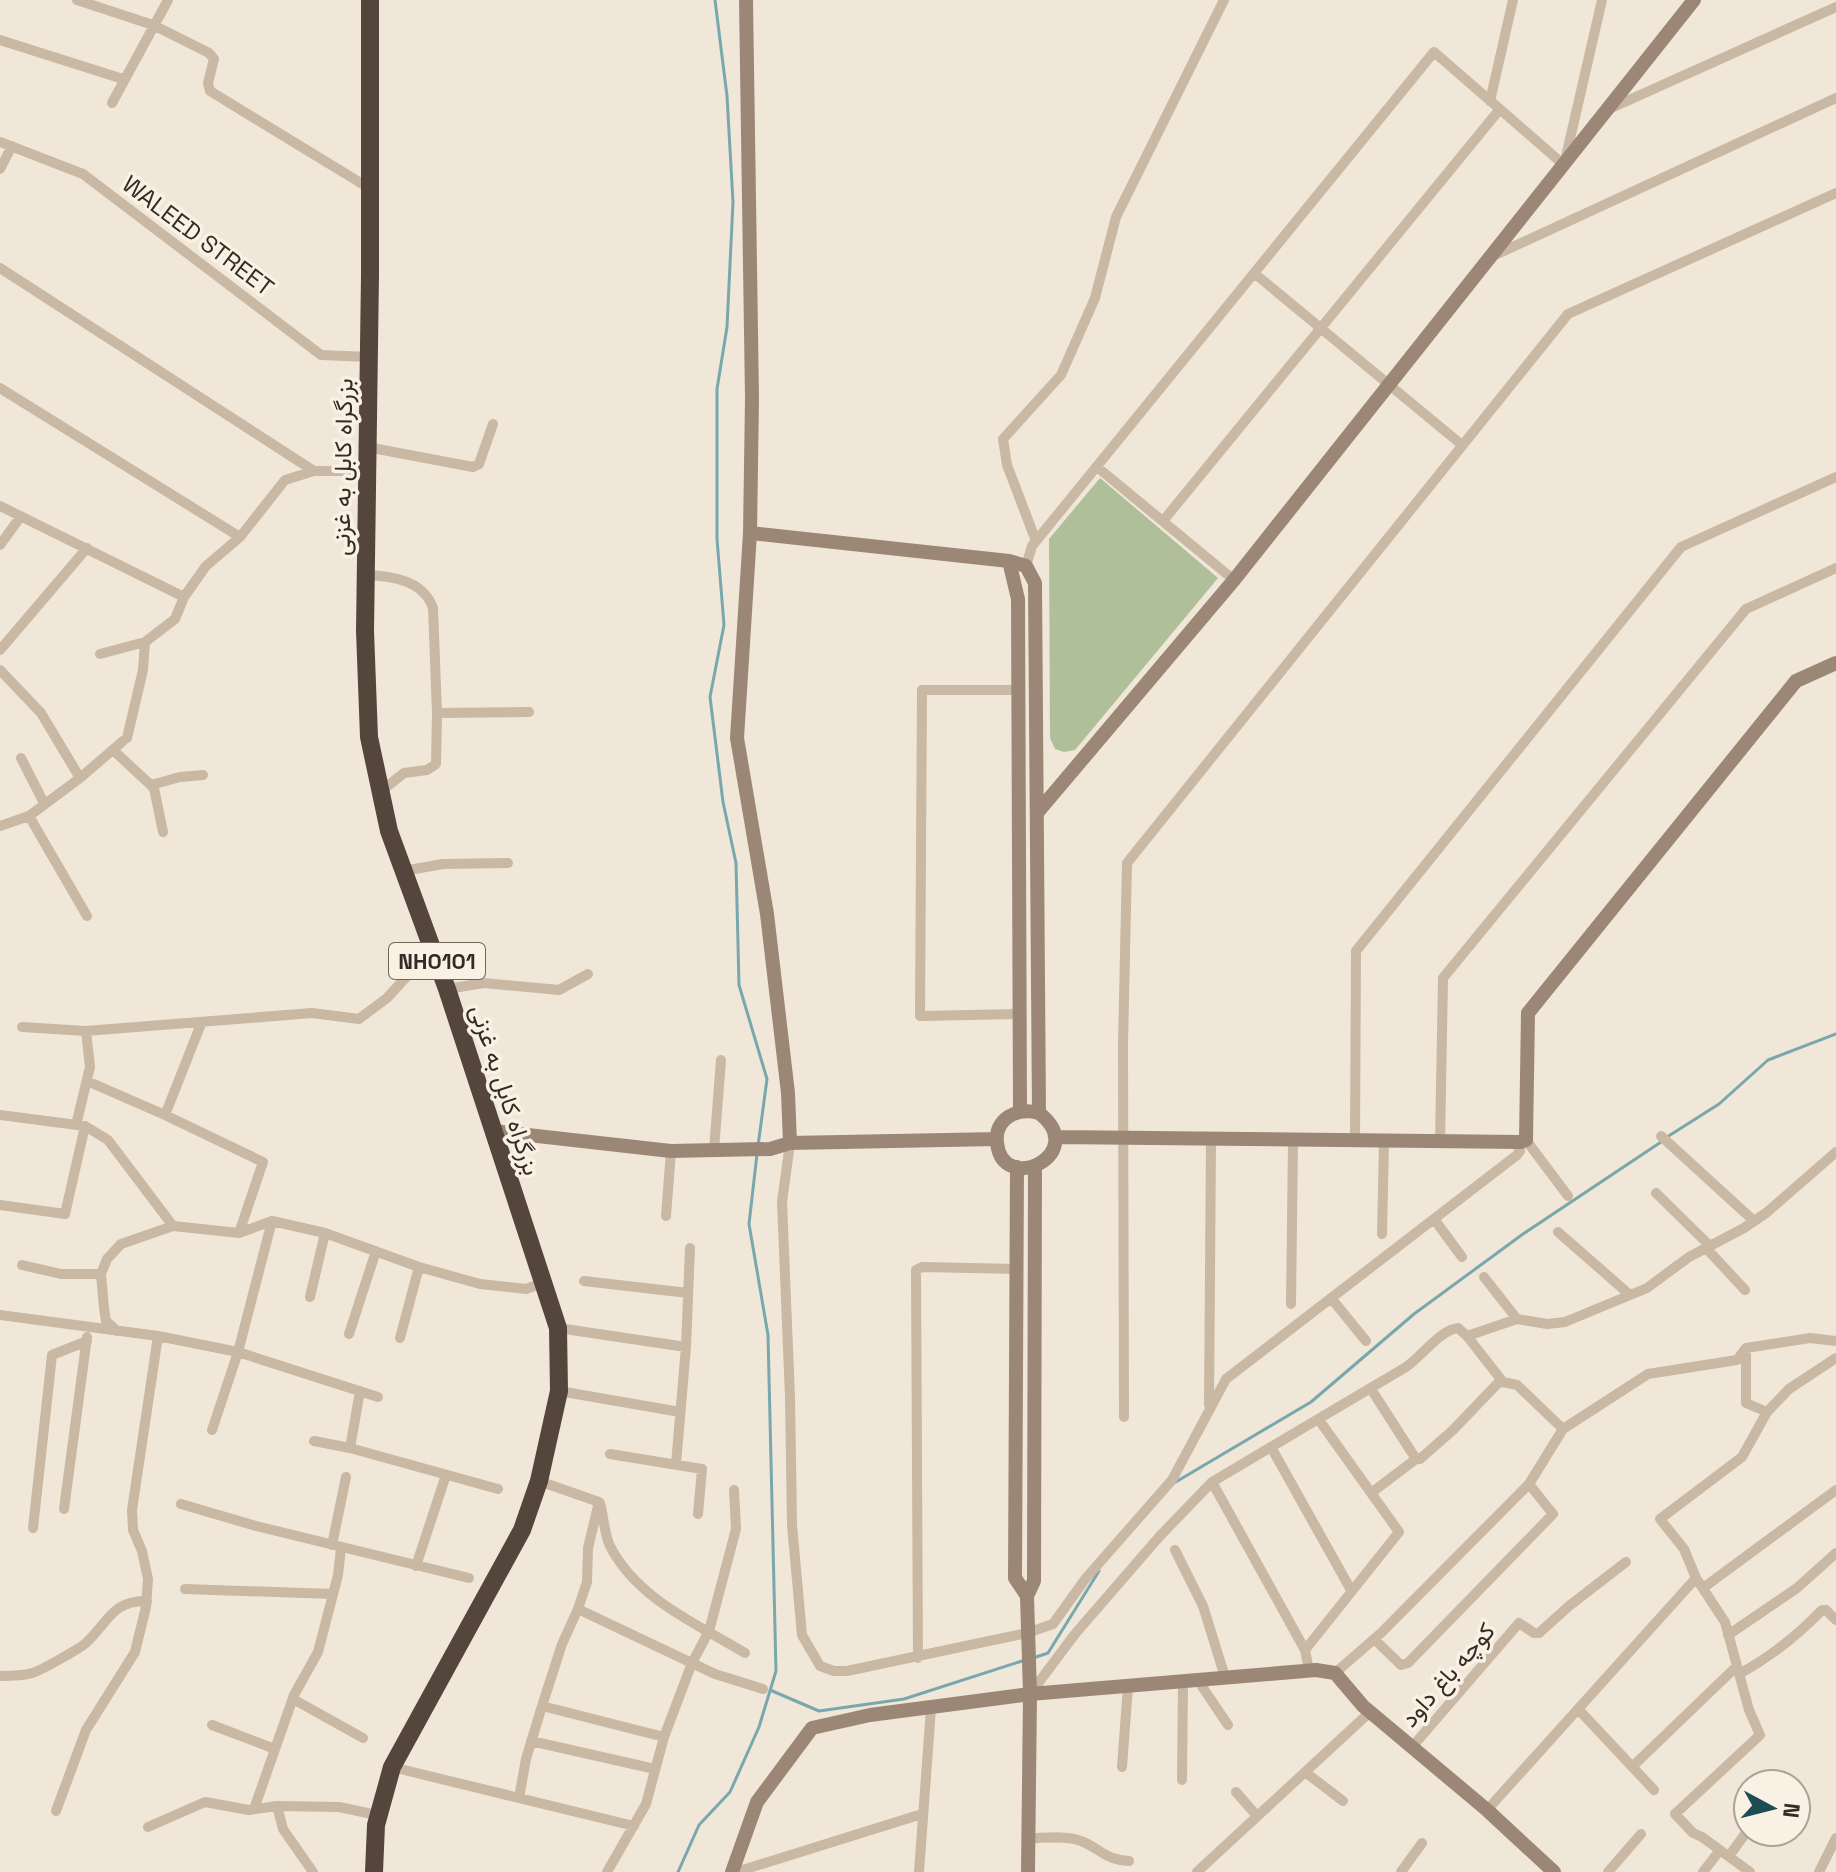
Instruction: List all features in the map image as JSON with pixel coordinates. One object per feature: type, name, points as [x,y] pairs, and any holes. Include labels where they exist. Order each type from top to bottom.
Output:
[{"type":"highway","name":"بزرگراه کابل به غزنی","points":[[370,0],[366,575],[369,737],[389,831],[447,989],[558,1328],[559,1391],[539,1481],[522,1530],[472,1616],[392,1767],[376,1825],[374,1872]]},
{"type":"street","points":[[77,0],[153,25],[209,53],[214,59],[208,83],[210,91],[369,188]]},
{"type":"street","points":[[112,103],[168,0]]},
{"type":"street","points":[[746,0],[752,398],[750,533],[737,738],[767,914],[788,1093],[790,1143],[782,1202],[792,1525],[802,1635],[820,1666],[847,1671],[918,1658],[1053,1624],[1086,1578],[1172,1480],[1226,1379],[1517,1155],[1521,1142],[1528,1013],[1796,681],[1836,663]]},
{"type":"street","points":[[1036,541],[1007,465],[1003,439],[1061,375],[1095,298],[1116,217],[1224,0]]},
{"type":"street","points":[[1490,101],[1513,0]]},
{"type":"street","points":[[1564,165],[1602,0]]},
{"type":"street","points":[[1037,813],[1234,580],[1694,0]]},
{"type":"street","points":[[1609,109],[1836,7]]},
{"type":"street","points":[[0,40],[123,79]]},
{"type":"street","points":[[1026,566],[1036,541],[1434,52],[1564,165]]},
{"type":"street","points":[[1492,256],[1836,98]]},
{"type":"street","points":[[1163,521],[1500,109]]},
{"type":"street","name":"WALEED STREET","points":[[0,142],[83,174],[321,355],[369,357]]},
{"type":"street","points":[[0,169],[12,146]]},
{"type":"street","points":[[1124,1417],[1123,1138],[1127,863],[1568,314],[1836,193]]},
{"type":"street","points":[[0,268],[314,471]]},
{"type":"street","points":[[1254,273],[1462,445]]},
{"type":"street","points":[[0,388],[240,537]]},
{"type":"street","points":[[367,447],[473,467],[479,464],[493,424]]},
{"type":"street","points":[[1097,467],[1234,580]]},
{"type":"street","points":[[100,654],[145,642],[175,619],[184,597],[206,566],[240,537],[285,480],[314,471],[367,471]]},
{"type":"street","points":[[1355,1142],[1356,951],[1681,547],[1836,477]]},
{"type":"street","points":[[0,506],[184,597]]},
{"type":"street","points":[[0,545],[21,516]]},
{"type":"street","points":[[750,533],[1009,561],[1026,566],[1035,583],[1039,1113]]},
{"type":"street","points":[[0,650],[87,548]]},
{"type":"street","points":[[1009,561],[1018,599],[1020,1111]]},
{"type":"street","points":[[1440,1143],[1443,978],[1746,609],[1836,568]]},
{"type":"street","points":[[366,575],[394,576],[414,585],[431,602],[437,713],[436,764],[427,770],[404,773],[380,792]]},
{"type":"street","points":[[0,826],[29,816],[125,740],[143,670],[145,642]]},
{"type":"street","points":[[0,670],[41,713],[80,778]]},
{"type":"street","points":[[1018,690],[922,690],[920,1016],[1018,1014]]},
{"type":"street","points":[[437,713],[529,712]]},
{"type":"street","points":[[113,750],[155,791],[163,832]]},
{"type":"street","points":[[21,758],[44,803]]},
{"type":"street","points":[[151,785],[203,775]]},
{"type":"street","points":[[29,816],[87,916]]},
{"type":"street","points":[[403,871],[443,864],[508,863]]},
{"type":"street","points":[[22,1027],[86,1031],[312,1013],[359,1019],[387,998],[409,974],[438,963]]},
{"type":"street","points":[[447,989],[484,983],[559,990],[588,974]]},
{"type":"street","points":[[165,1115],[201,1024]]},
{"type":"street","points":[[0,1205],[65,1214],[68,1210],[90,1067],[86,1031]]},
{"type":"street","points":[[718,1150],[721,1060]]},
{"type":"street","points":[[87,1081],[263,1162],[239,1233]]},
{"type":"street","points":[[1020,1111],[1039,1113],[1047,1119],[1055,1137],[1050,1156],[1035,1167],[1017,1167],[1002,1157],[997,1139],[1003,1121],[1020,1111]]},
{"type":"street","points":[[0,1115],[80,1126],[108,1140],[173,1226]]},
{"type":"street","points":[[493,1131],[671,1151],[770,1149],[790,1143],[997,1139]]},
{"type":"street","points":[[1661,1136],[1754,1221]]},
{"type":"street","points":[[1055,1137],[1521,1142],[1568,1196]]},
{"type":"street","points":[[1209,1409],[1211,1139]]},
{"type":"street","points":[[1291,1304],[1293,1141]]},
{"type":"street","points":[[1382,1234],[1384,1142]]},
{"type":"street","points":[[666,1216],[671,1151]]},
{"type":"street","points":[[1467,1336],[1517,1319],[1547,1324],[1565,1322],[1647,1288],[1689,1257],[1754,1221],[1836,1152]]},
{"type":"street","points":[[1017,1167],[1015,1578],[1027,1596]]},
{"type":"street","points":[[1028,1872],[1030,1694],[1027,1596],[1034,1581],[1035,1167]]},
{"type":"street","points":[[1656,1193],[1745,1290]]},
{"type":"street","points":[[1434,1219],[1462,1257]]},
{"type":"street","points":[[212,1430],[238,1352],[272,1221]]},
{"type":"street","points":[[117,1331],[106,1321],[101,1274],[107,1259],[121,1244],[173,1226],[239,1233],[272,1221],[325,1233],[419,1267],[480,1284],[526,1289],[542,1283]]},
{"type":"street","points":[[1558,1232],[1630,1295]]},
{"type":"street","points":[[310,1297],[325,1233]]},
{"type":"street","points":[[676,1464],[686,1347],[690,1248]]},
{"type":"street","points":[[349,1334],[376,1251]]},
{"type":"street","points":[[22,1265],[61,1274],[101,1274]]},
{"type":"street","points":[[400,1338],[419,1267]]},
{"type":"street","points":[[918,1658],[916,1270],[922,1267],[1017,1269]]},
{"type":"street","points":[[1484,1277],[1517,1319]]},
{"type":"street","points":[[584,1281],[688,1293]]},
{"type":"street","points":[[1331,1298],[1366,1341]]},
{"type":"street","points":[[0,1315],[158,1336],[238,1352],[378,1397]]},
{"type":"street","points":[[64,1509],[88,1327]]},
{"type":"street","points":[[558,1328],[686,1347]]},
{"type":"street","points":[[1030,1694],[1075,1634],[1159,1537],[1212,1482],[1371,1389],[1426,1353],[1433,1341],[1453,1328],[1458,1328],[1467,1336],[1503,1382]]},
{"type":"street","points":[[56,1811],[86,1730],[135,1652],[147,1601],[148,1579],[142,1551],[133,1530],[132,1510],[158,1336]]},
{"type":"street","points":[[1335,1673],[1374,1639],[1529,1484],[1563,1429],[1648,1374],[1737,1360],[1746,1348],[1810,1338],[1836,1341]]},
{"type":"street","points":[[33,1528],[52,1355],[87,1341]]},
{"type":"street","points":[[1746,1348],[1746,1403],[1767,1412]]},
{"type":"street","points":[[1750,1872],[1693,1833],[1675,1814],[1760,1737],[1725,1622],[1696,1578],[1684,1549],[1660,1519],[1742,1457],[1767,1412],[1789,1389],[1836,1358]]},
{"type":"street","points":[[1371,1493],[1416,1459],[1423,1458],[1498,1383],[1517,1385],[1563,1429]]},
{"type":"street","points":[[1371,1389],[1416,1459]]},
{"type":"street","points":[[350,1448],[360,1391]]},
{"type":"street","points":[[559,1391],[680,1412]]},
{"type":"street","points":[[1305,1650],[1399,1532],[1319,1420]]},
{"type":"street","points":[[314,1441],[498,1489]]},
{"type":"street","points":[[1271,1447],[1351,1590]]},
{"type":"street","points":[[610,1454],[702,1469],[698,1514]]},
{"type":"street","points":[[416,1566],[446,1475]]},
{"type":"street","points":[[254,1809],[293,1699],[318,1652],[333,1594],[346,1477]]},
{"type":"street","points":[[539,1481],[599,1502]]},
{"type":"street","points":[[1212,1482],[1305,1650],[1309,1671]]},
{"type":"street","points":[[1374,1639],[1401,1665],[1408,1663],[1553,1514],[1529,1484]]},
{"type":"street","points":[[607,1872],[646,1804],[664,1737],[692,1663],[709,1631],[736,1529],[734,1490]]},
{"type":"street","points":[[1703,1588],[1836,1490]]},
{"type":"street","points":[[519,1798],[542,1706],[587,1582],[588,1548],[599,1502]]},
{"type":"street","points":[[599,1502],[608,1543],[631,1579],[652,1597],[745,1653]]},
{"type":"street","points":[[181,1504],[469,1578]]},
{"type":"street","points":[[1175,1550],[1203,1606],[1225,1677]]},
{"type":"street","points":[[1728,1635],[1797,1588],[1836,1553]]},
{"type":"street","name":"کوچه باغ داود","points":[[1412,1747],[1519,1623],[1539,1633],[1626,1562]]},
{"type":"street","points":[[1487,1810],[1696,1578]]},
{"type":"street","points":[[185,1589],[333,1594]]},
{"type":"street","points":[[0,1676],[34,1673],[85,1645],[110,1614],[121,1606],[132,1600],[147,1601]]},
{"type":"street","points":[[578,1609],[715,1674],[763,1689]]},
{"type":"street","points":[[1632,1767],[1738,1670],[1757,1665],[1822,1610],[1836,1620]]},
{"type":"street","points":[[734,1872],[757,1802],[812,1728],[870,1715],[1030,1694],[1309,1671],[1335,1673],[1370,1712],[1487,1810],[1554,1872]]},
{"type":"street","points":[[1190,1680],[1228,1725]]},
{"type":"street","points":[[1182,1780],[1190,1680]]},
{"type":"street","points":[[1122,1767],[1128,1686]]},
{"type":"street","points":[[293,1699],[363,1738]]},
{"type":"street","points":[[542,1706],[664,1737]]},
{"type":"street","points":[[919,1872],[931,1708]]},
{"type":"street","points":[[1579,1710],[1654,1790]]},
{"type":"street","points":[[1197,1872],[1370,1712]]},
{"type":"street","points":[[212,1725],[275,1749]]},
{"type":"street","points":[[531,1741],[655,1769]]},
{"type":"street","points":[[392,1767],[634,1826]]},
{"type":"street","points":[[1305,1772],[1343,1801]]},
{"type":"street","points":[[1236,1792],[1257,1816]]},
{"type":"street","points":[[148,1827],[205,1802],[249,1810],[277,1806],[339,1807],[372,1814],[376,1825]]},
{"type":"street","points":[[277,1806],[283,1829],[313,1872]]},
{"type":"street","points":[[734,1872],[922,1814]]},
{"type":"street","points":[[1608,1872],[1641,1834]]},
{"type":"street","points":[[1029,1838],[1081,1840],[1102,1855],[1129,1861]]},
{"type":"street","points":[[1819,1872],[1836,1838]]},
{"type":"street","points":[[1401,1872],[1422,1843]]},
{"type":"street","points":[[1703,1872],[1732,1845]]},
{"type":"street","points":[[1111,1872],[1116,1860]]},
{"type":"green space","points":[[1100,478],[1218,578],[1075,750],[1064,752],[1055,749],[1050,738],[1049,539]]},
{"type":"waterway","points":[[715,0],[727,96],[733,202],[727,327],[717,389],[717,539],[724,625],[710,697],[723,802],[736,863],[739,985],[767,1079],[758,1146]]},
{"type":"waterway","points":[[1667,1137],[1719,1104],[1768,1060],[1836,1034]]},
{"type":"waterway","points":[[1174,1483],[1311,1402],[1414,1314],[1523,1234],[1661,1142]]},
{"type":"waterway","points":[[678,1872],[699,1825],[730,1792],[759,1727],[776,1671],[768,1335],[749,1224],[757,1154]]},
{"type":"waterway","points":[[1033,1658],[1048,1653],[1099,1571]]},
{"type":"waterway","points":[[770,1690],[819,1711],[904,1699],[1022,1661]]}]
